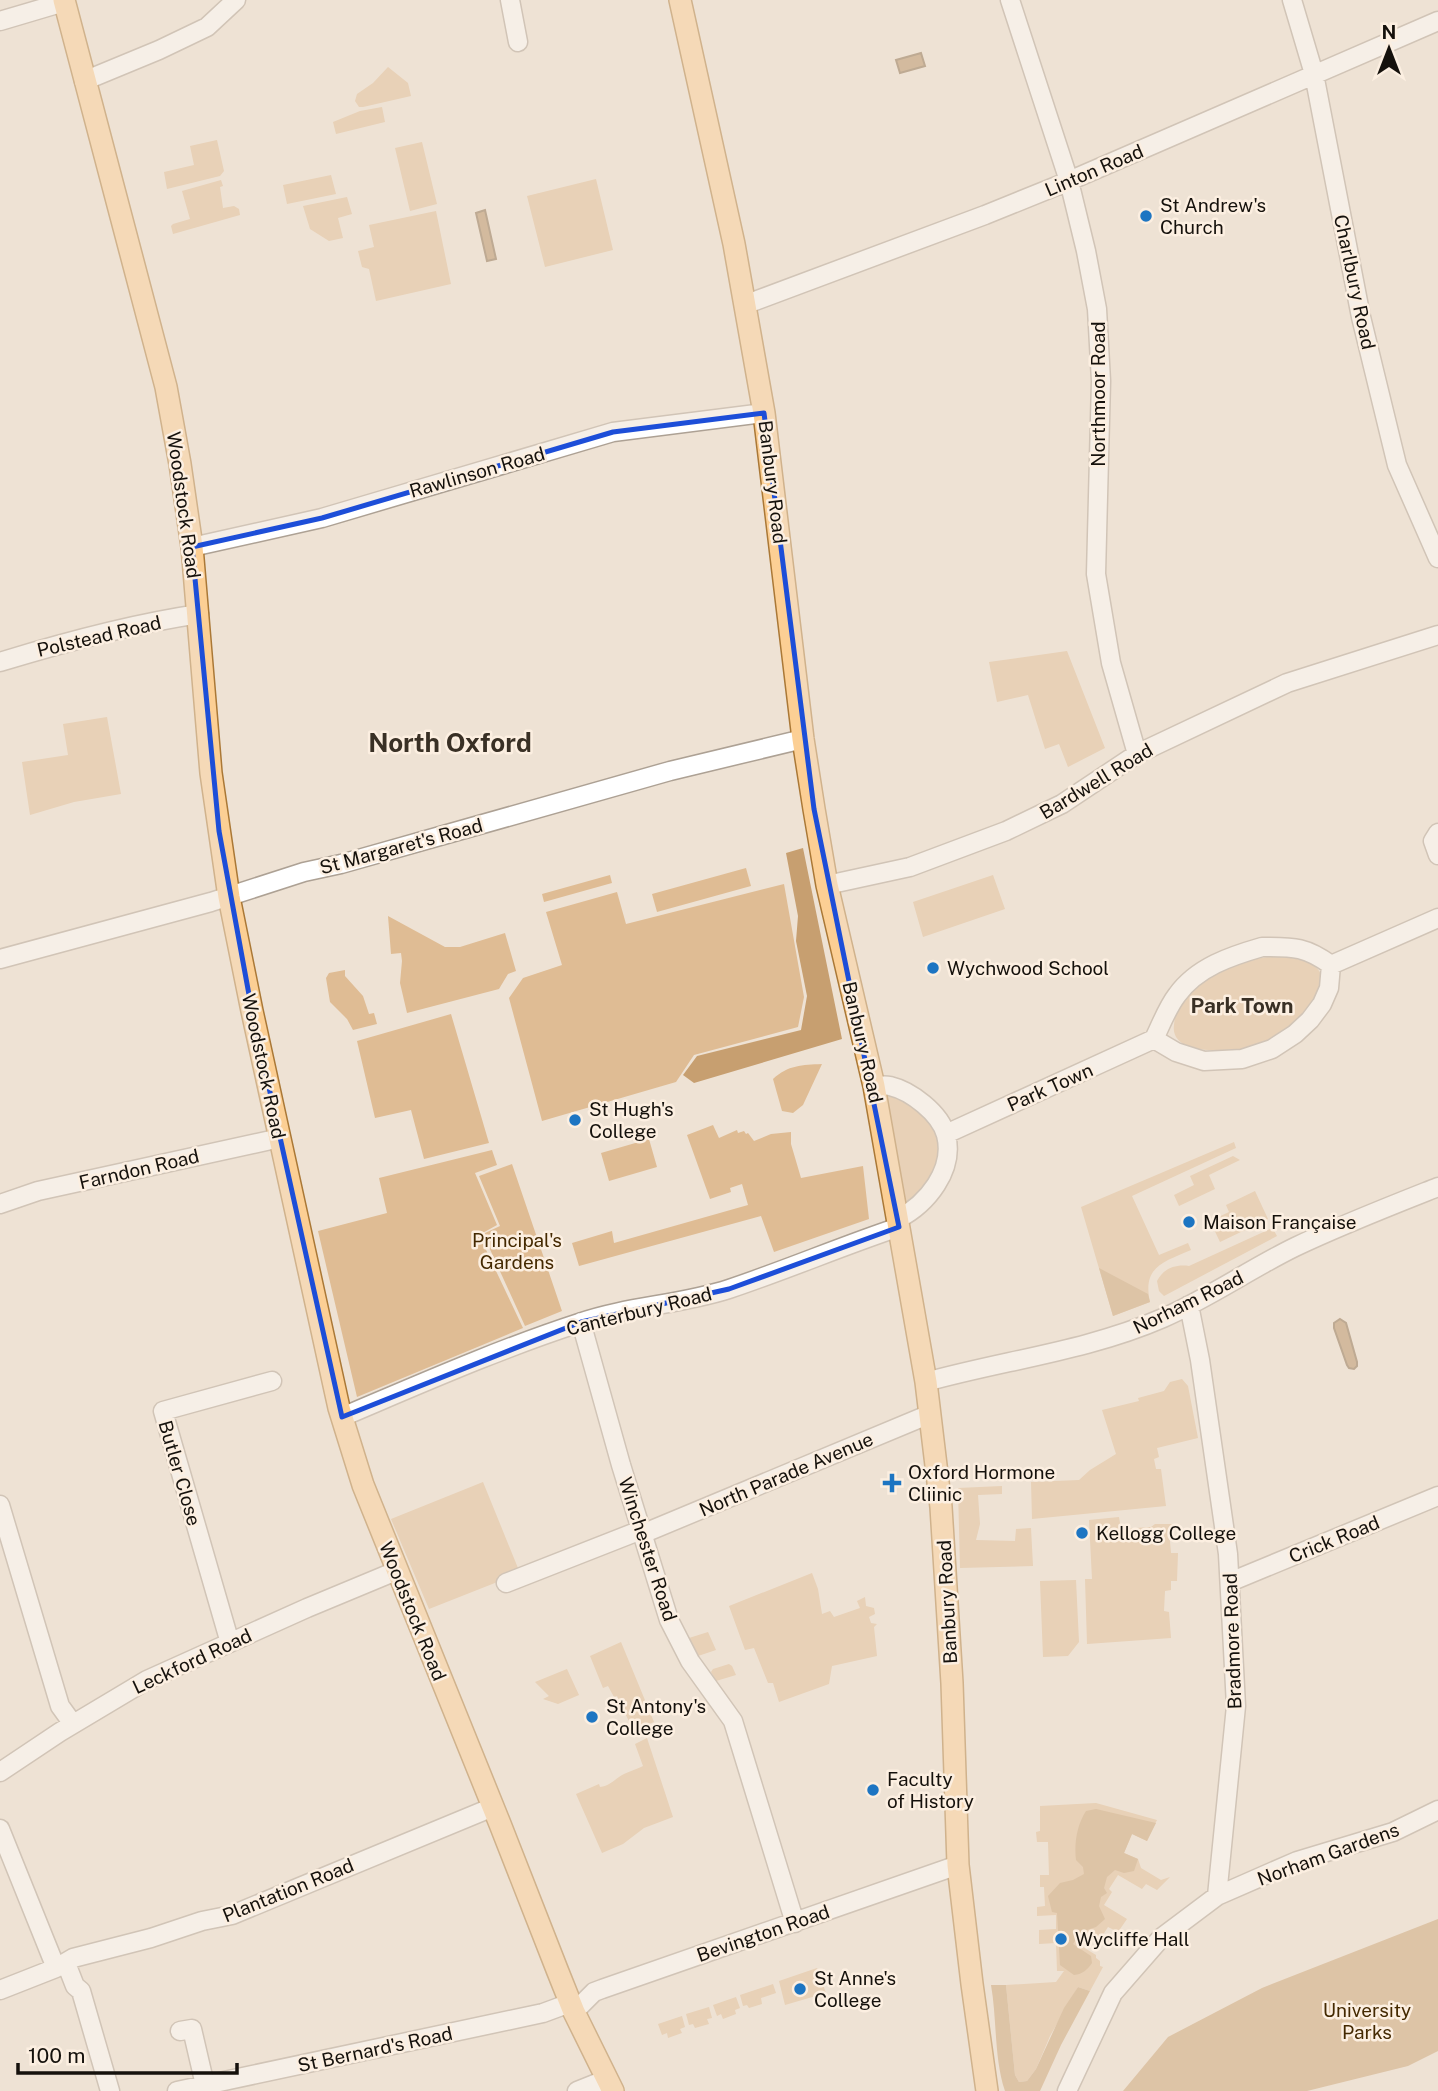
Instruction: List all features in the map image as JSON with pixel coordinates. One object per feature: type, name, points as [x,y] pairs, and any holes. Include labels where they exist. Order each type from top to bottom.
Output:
[{"type":"main road","name":"Banbury Road","points":[[680,0],[734,244],[764,413],[803,739],[828,885],[874,1086],[926,1382],[941,1507],[958,1865],[987,2091]]},
{"type":"main road","name":"Woodstock Road","points":[[64,1],[166,387],[192,547],[211,773],[229,897],[342,1417],[363,1485],[493,1807],[565,2008],[610,2085]]},
{"type":"street","points":[[84,81],[207,27],[236,0]]},
{"type":"street","points":[[510,0],[518,42]]},
{"type":"street","name":"Northmoor Road","points":[[1010,0],[1069,181],[1097,309],[1101,382],[1096,574],[1111,663],[1137,754]]},
{"type":"street","name":"Charlbury Road","points":[[1292,0],[1314,74],[1361,317],[1397,465],[1438,558]]},
{"type":"street","points":[[0,21],[64,1]]},
{"type":"street","name":"Linton Road","points":[[744,305],[1069,181],[1438,21]]},
{"type":"street","name":"Rawlinson Road","points":[[192,547],[322,518],[613,432],[764,413]]},
{"type":"street","name":"Polstead Road","points":[[0,662],[53,645],[199,614]]},
{"type":"street","name":"Bardwell Road","points":[[828,885],[910,867],[1006,831],[1062,804],[1137,754],[1287,683],[1438,635]]},
{"type":"street","name":"St Margaret's Road","points":[[0,959],[229,897],[304,872],[341,864],[670,771],[803,739]]},
{"type":"street","points":[[1438,833],[1433,841],[1438,855]]},
{"type":"street","points":[[1331,965],[1438,918]]},
{"type":"street","points":[[1262,947],[1294,947],[1314,953],[1331,965],[1329,988],[1322,1004],[1303,1027],[1272,1049],[1242,1059],[1204,1061],[1177,1052],[1154,1040],[1177,994],[1199,974],[1227,957],[1262,947]]},
{"type":"street","name":"Park Town","points":[[946,1134],[1154,1040]]},
{"type":"street","points":[[874,1086],[890,1086],[915,1097],[932,1113],[946,1134],[947,1153],[943,1171],[934,1189],[899,1223]]},
{"type":"street","name":"Farndon Road","points":[[0,1204],[38,1191],[280,1138]]},
{"type":"street","name":"Norham Road","points":[[926,1382],[1111,1338],[1163,1318],[1293,1248],[1438,1188]]},
{"type":"street","name":"Canterbury Road","points":[[342,1417],[581,1322],[729,1289],[899,1223]]},
{"type":"street","name":"Bradmore Road","points":[[1189,1305],[1222,1504],[1230,1582],[1236,1706],[1217,1896]]},
{"type":"street","name":"Winchester Road","points":[[581,1322],[669,1620],[690,1661],[733,1721],[795,1923]]},
{"type":"street","name":"Butler Close","points":[[230,1643],[163,1411],[272,1381]]},
{"type":"street","name":"North Parade Avenue","points":[[506,1583],[641,1532],[930,1414]]},
{"type":"street","name":"Crick Road","points":[[1230,1582],[1438,1496]]},
{"type":"street","points":[[1,1514],[60,1706],[73,1724]]},
{"type":"street","name":"Leckford Road","points":[[0,1772],[146,1680],[396,1571]]},
{"type":"street","name":"Plantation Road","points":[[0,1990],[61,1966],[73,1958],[152,1938],[202,1921],[232,1916],[493,1807]]},
{"type":"street","name":"Norham Gardens","points":[[1067,2091],[1113,1993],[1161,1938],[1217,1896],[1297,1861],[1393,1832],[1438,1810]]},
{"type":"street","points":[[0,1829],[61,1966],[80,1991],[110,2091]]},
{"type":"street","name":"Bevington Road","points":[[565,2008],[594,1992],[958,1865]]},
{"type":"street","name":"St Bernard's Road","points":[[177,2091],[565,2008]]},
{"type":"street","points":[[180,2031],[192,2029],[205,2085]]},
{"type":"street","points":[[577,2091],[610,2085]]},
{"type":"highlighted area","points":[[764,413],[814,809],[899,1227],[729,1289],[581,1322],[342,1417],[252,1011],[219,831],[192,547],[322,518],[613,432]]},
{"type":"green space","points":[[388,67],[408,83],[411,96],[359,107],[355,101],[357,94],[373,83]]},
{"type":"green space","points":[[382,107],[385,122],[336,134],[333,122],[360,111]]},
{"type":"green space","points":[[217,140],[224,171],[220,176],[167,189],[164,172],[194,165],[190,146]]},
{"type":"green space","points":[[422,142],[437,204],[410,211],[395,148]]},
{"type":"green space","points":[[331,175],[336,194],[287,204],[283,185]]},
{"type":"green space","points":[[596,179],[613,250],[545,267],[527,196]]},
{"type":"green space","points":[[221,180],[223,208],[234,206],[239,209],[240,215],[173,234],[173,224],[190,219],[182,191]]},
{"type":"green space","points":[[347,197],[352,214],[338,218],[343,238],[329,241],[310,229],[303,206]]},
{"type":"green space","points":[[436,211],[451,284],[376,301],[369,269],[362,267],[358,251],[374,247],[369,225]]},
{"type":"green space","points":[[1067,651],[1105,748],[1068,767],[1059,744],[1045,749],[1028,695],[997,702],[989,662]]},
{"type":"green space","points":[[107,717],[121,794],[74,802],[30,815],[22,762],[68,755],[63,724]]},
{"type":"green space","points":[[803,848],[842,1039],[694,1083],[683,1075],[697,1056],[801,1030],[807,996],[796,941],[798,916],[786,853]]},
{"type":"green space","points":[[746,868],[751,886],[657,912],[652,894]]},
{"type":"green space","points":[[610,875],[612,883],[544,902],[542,894]]},
{"type":"green space","points":[[993,875],[1005,909],[923,937],[913,902]]},
{"type":"green space","points":[[784,884],[804,997],[798,1027],[694,1055],[676,1082],[542,1121],[509,998],[523,978],[562,965],[546,912],[617,892],[626,924]]},
{"type":"green space","points":[[388,916],[445,947],[460,947],[505,933],[516,971],[508,974],[499,989],[407,1013],[400,983],[401,953],[391,954]]},
{"type":"green space","points":[[1267,957],[1300,960],[1317,968],[1322,982],[1317,997],[1304,1014],[1265,1041],[1244,1049],[1228,1051],[1193,1048],[1178,1039],[1174,1028],[1177,1011],[1196,988],[1224,970]]},
{"type":"green space","points":[[345,970],[345,976],[363,996],[369,1014],[374,1013],[377,1024],[353,1030],[347,1019],[330,1002],[326,978],[329,973]]},
{"type":"green space","points":[[451,1014],[489,1143],[424,1159],[411,1110],[375,1118],[357,1041]]},
{"type":"green space","points":[[822,1064],[803,1105],[793,1113],[782,1111],[773,1079],[790,1068]]},
{"type":"green space","points":[[886,1095],[915,1107],[930,1120],[941,1150],[938,1172],[904,1210]]},
{"type":"green space","points":[[713,1125],[719,1138],[737,1130],[738,1133],[748,1133],[754,1141],[771,1134],[791,1132],[791,1144],[801,1178],[863,1166],[869,1219],[774,1252],[761,1216],[579,1266],[572,1243],[612,1231],[614,1243],[748,1205],[742,1184],[730,1188],[731,1192],[710,1199],[687,1135]]},
{"type":"green space","points":[[649,1139],[657,1167],[609,1181],[601,1153]]},
{"type":"green space","points":[[1234,1142],[1236,1148],[1132,1196],[1159,1255],[1188,1243],[1191,1250],[1164,1262],[1152,1273],[1148,1290],[1150,1302],[1113,1316],[1081,1207]]},
{"type":"green space","points":[[492,1150],[497,1165],[475,1173],[497,1225],[479,1235],[523,1328],[357,1397],[318,1231],[387,1213],[379,1178]]},
{"type":"green space","points":[[1233,1156],[1240,1160],[1209,1175],[1215,1189],[1179,1206],[1174,1195],[1194,1185],[1190,1176]]},
{"type":"green space","name":"Principal's Gardens","points":[[512,1164],[562,1311],[525,1326],[483,1234],[500,1226],[479,1176]]},
{"type":"green space","points":[[1255,1191],[1268,1219],[1220,1242],[1210,1221],[1229,1212],[1226,1205]]},
{"type":"green space","points":[[1273,1229],[1277,1236],[1164,1296],[1159,1291],[1157,1281],[1170,1268],[1189,1266]]},
{"type":"green space","points":[[1099,1268],[1148,1294],[1150,1302],[1113,1316]]},
{"type":"green space","points":[[1182,1379],[1188,1386],[1198,1438],[1157,1448],[1159,1457],[1154,1459],[1156,1469],[1161,1469],[1166,1506],[1032,1519],[1031,1482],[1079,1480],[1116,1454],[1102,1410],[1139,1401],[1138,1398],[1164,1391],[1170,1382]]},
{"type":"green space","points":[[483,1482],[520,1573],[429,1609],[391,1519]]},
{"type":"green space","points":[[1002,1486],[1002,1494],[978,1495],[980,1524],[976,1540],[1015,1541],[1016,1529],[1031,1528],[1033,1566],[960,1568],[958,1488]]},
{"type":"green space","points":[[1119,1517],[1121,1529],[1175,1524],[1175,1529],[1169,1530],[1171,1553],[1178,1553],[1177,1581],[1171,1581],[1171,1590],[1165,1591],[1164,1611],[1169,1612],[1171,1638],[1087,1644],[1085,1579],[1092,1579],[1089,1520]]},
{"type":"green space","points":[[812,1573],[822,1614],[830,1611],[834,1617],[860,1608],[857,1601],[865,1597],[866,1606],[874,1608],[875,1614],[869,1617],[871,1623],[877,1624],[874,1627],[877,1656],[832,1666],[829,1684],[779,1702],[773,1683],[768,1683],[754,1648],[745,1650],[729,1606]]},
{"type":"green space","points":[[1076,1580],[1079,1642],[1068,1656],[1043,1657],[1040,1581]]},
{"type":"green space","points":[[708,1632],[716,1650],[698,1656],[689,1638]]},
{"type":"green space","points":[[621,1642],[654,1722],[633,1730],[617,1696],[614,1697],[608,1686],[603,1688],[590,1656]]},
{"type":"green space","points":[[729,1664],[736,1675],[716,1681],[711,1672],[713,1669]]},
{"type":"green space","points":[[567,1669],[579,1695],[558,1704],[543,1699],[549,1696],[535,1682]]},
{"type":"green space","points":[[647,1738],[673,1817],[644,1828],[623,1844],[602,1853],[576,1794],[599,1784],[600,1787],[606,1786],[643,1766],[635,1744]]},
{"type":"green space","points":[[1096,1803],[1157,1820],[1147,1841],[1132,1834],[1124,1853],[1138,1859],[1141,1868],[1161,1880],[1170,1877],[1157,1890],[1146,1884],[1142,1889],[1118,1875],[1109,1889],[1112,1892],[1104,1905],[1127,1919],[1118,1932],[1108,1927],[1099,1941],[1085,1933],[1078,1944],[1096,1955],[1103,1967],[1090,1991],[1078,1987],[1050,2036],[1036,2069],[1027,2081],[1019,2082],[1015,2075],[1006,1985],[1056,1982],[1064,1971],[1057,1971],[1056,1943],[1039,1944],[1039,1930],[1056,1929],[1056,1915],[1037,1916],[1037,1907],[1045,1906],[1040,1875],[1049,1875],[1048,1842],[1037,1842],[1040,1806]]},
{"type":"green space","points":[[1096,1809],[1156,1823],[1147,1841],[1132,1834],[1124,1853],[1138,1859],[1134,1871],[1124,1873],[1115,1870],[1107,1877],[1104,1888],[1107,1893],[1101,1897],[1099,1906],[1105,1919],[1096,1927],[1081,1932],[1073,1944],[1091,1956],[1092,1963],[1080,1974],[1074,1975],[1060,1965],[1057,1913],[1052,1912],[1048,1896],[1060,1883],[1084,1874],[1083,1867],[1076,1860],[1077,1834],[1086,1811]]},
{"type":"green space","name":"University Parks","points":[[1438,1919],[1438,2051],[1408,2066],[1307,2091],[1123,2091],[1168,2037],[1262,1988]]},
{"type":"green space","points":[[817,1968],[826,1993],[785,2005],[779,1981]]},
{"type":"green space","points":[[773,1984],[776,1993],[761,1998],[762,2004],[749,2008],[747,2005],[743,2006],[740,1995]]},
{"type":"green space","points":[[991,1985],[1006,1985],[1015,2075],[1019,2082],[1027,2081],[1036,2069],[1064,2008],[1078,1987],[1090,1991],[1040,2091],[1005,2091],[999,2066]]},
{"type":"green space","points":[[736,1997],[740,2008],[735,2010],[736,2014],[723,2019],[721,2014],[717,2016],[713,2005]]},
{"type":"green space","points":[[709,2007],[712,2018],[707,2019],[709,2024],[695,2028],[693,2024],[689,2025],[686,2014]]},
{"type":"green space","points":[[682,2016],[685,2027],[680,2029],[682,2033],[668,2038],[667,2033],[662,2035],[658,2024]]},
{"type":"shaded area","points":[[921,53],[925,66],[900,73],[896,60]]},
{"type":"shaded area","points":[[485,210],[496,259],[487,261],[476,213]]},
{"type":"shaded area","points":[[1340,1319],[1346,1323],[1357,1362],[1354,1369],[1347,1365],[1334,1328],[1334,1323]]},
{"type":"place","name":"St Andrew's Church","points":[[1146,216]]},
{"type":"place","name":"Wychwood School","points":[[933,968]]},
{"type":"place","name":"St Hugh's College","points":[[575,1120]]},
{"type":"place","name":"Maison Française","points":[[1189,1222]]},
{"type":"place","name":"Oxford Hormone Cliinic","points":[[892,1483]]},
{"type":"place","name":"Kellogg College","points":[[1082,1533]]},
{"type":"place","name":"St Antony's College","points":[[592,1717]]},
{"type":"place","name":"Faculty of History","points":[[873,1790]]},
{"type":"place","name":"Wycliffe Hall","points":[[1061,1939]]},
{"type":"place","name":"St Anne's College","points":[[800,1989]]},
{"type":"district","name":"North Oxford","points":[[450,743]]},
{"type":"district","name":"Park Town","points":[[1242,1006]]}]
